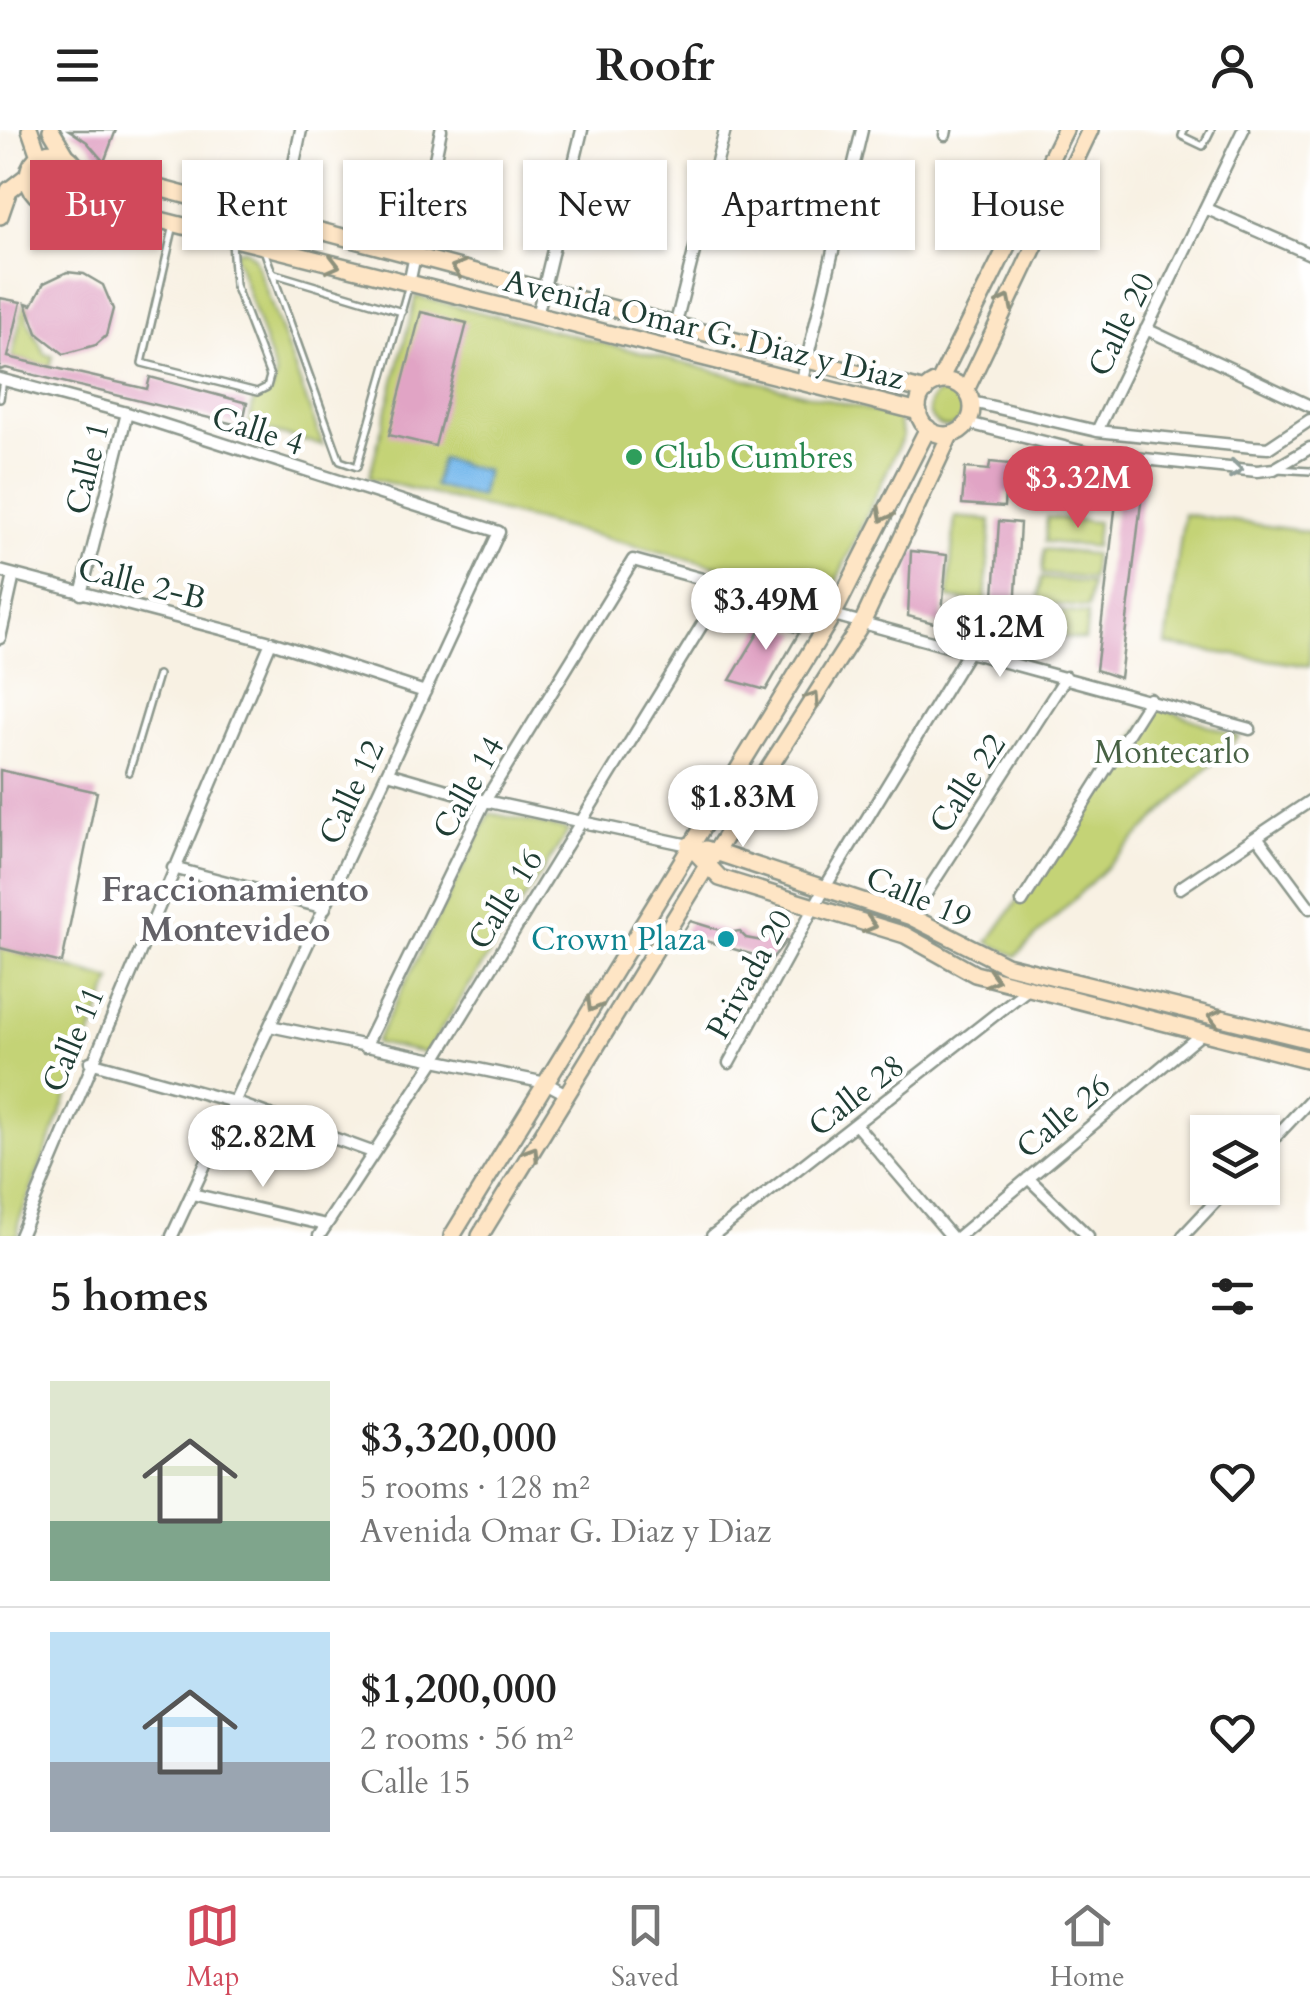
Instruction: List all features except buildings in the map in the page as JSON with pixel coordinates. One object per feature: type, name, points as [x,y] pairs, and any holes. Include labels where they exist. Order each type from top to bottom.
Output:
[{"type":"street","points":[[30,130],[39,156]]},
{"type":"street","points":[[51,130],[69,160]]},
{"type":"street","points":[[295,160],[301,130]]},
{"type":"street","points":[[409,284],[442,130]]},
{"type":"street","points":[[537,316],[582,130]]},
{"type":"street","points":[[669,350],[726,130]]},
{"type":"street","points":[[802,380],[862,130]]},
{"type":"street","points":[[950,435],[928,428],[919,412],[1065,130]]},
{"type":"street","points":[[968,423],[969,396],[1090,130]]},
{"type":"street","name":"Calle 20","points":[[1097,432],[1243,130]]},
{"type":"street","points":[[0,216],[9,190],[27,176],[39,156],[48,152],[68,160]]},
{"type":"street","points":[[27,176],[30,189]]},
{"type":"street","points":[[1205,208],[1310,254]]},
{"type":"street","name":"Avenida Omar G. Diaz y Diaz","points":[[162,229],[182,234]]},
{"type":"street","name":"Avenida Omar G. Diaz y Diaz","points":[[323,231],[543,293],[932,386]]},
{"type":"street","name":"Avenida Omar G. Diaz y Diaz","points":[[274,250],[919,412]]},
{"type":"street","points":[[1146,329],[1310,406]]},
{"type":"street","name":"Calle 4","points":[[2,380],[127,413],[500,532]]},
{"type":"street","points":[[932,386],[953,382],[969,396],[1097,432],[1268,448],[1310,420]]},
{"type":"street","name":"Calle 1","points":[[81,594],[127,413]]},
{"type":"street","points":[[480,1236],[862,621],[950,435],[968,423],[1088,453],[1274,469],[1310,448]]},
{"type":"street","points":[[452,1236],[834,613],[928,428]]},
{"type":"street","points":[[1145,459],[1146,436]]},
{"type":"street","name":"Calle 12","points":[[172,1236],[500,532]]},
{"type":"street","name":"Calle 14","points":[[365,1047],[485,801],[633,560],[727,584]]},
{"type":"street","name":"Calle 2-B","points":[[0,571],[272,642]]},
{"type":"street","points":[[0,638],[14,575]]},
{"type":"street","points":[[727,584],[1250,729]]},
{"type":"street","name":"Calle 16","points":[[322,1231],[433,1063],[727,584]]},
{"type":"street","points":[[272,642],[425,692]]},
{"type":"street","name":"Calle 11","points":[[20,1236],[90,1062],[272,642]]},
{"type":"street","points":[[814,908],[969,651]]},
{"type":"street","name":"Calle 22","points":[[910,916],[1066,677]]},
{"type":"street","points":[[1022,902],[1150,699]]},
{"type":"street","points":[[388,772],[485,801],[689,844]]},
{"type":"street","points":[[1180,888],[1310,801]]},
{"type":"street","points":[[1258,838],[1310,908]]},
{"type":"street","name":"Calle 19","points":[[689,844],[910,916],[1006,965],[1310,1040]]},
{"type":"street","name":"Calle 19","points":[[689,844],[720,878],[906,935],[976,974],[1200,1035],[1310,1060]]},
{"type":"street","points":[[174,868],[324,908]]},
{"type":"street","name":"Privada 20","points":[[728,1063],[814,908]]},
{"type":"street","name":"Calle 28","points":[[712,1236],[1028,990]]},
{"type":"street","points":[[270,1026],[433,1063],[546,1083],[568,1095]]},
{"type":"street","points":[[1281,1054],[1286,1034]]},
{"type":"street","name":"Calle 26","points":[[960,1236],[1200,1035]]},
{"type":"street","points":[[90,1062],[234,1102],[372,1152]]},
{"type":"street","points":[[1280,1132],[1310,1100]]},
{"type":"street","points":[[857,1126],[950,1236]]},
{"type":"street","points":[[1028,1178],[1088,1236]]},
{"type":"street","points":[[192,1194],[322,1231]]},
{"type":"street","points":[[1183,1236],[1212,1205]]},
{"type":"lane","points":[[1184,130],[1182,136],[1203,146],[1211,130]]},
{"type":"lane","points":[[172,232],[142,363],[257,392],[267,387],[270,376],[234,285],[231,250]]},
{"type":"lane","points":[[263,250],[340,461],[357,467],[409,284]]},
{"type":"lane","points":[[272,273],[402,312]]},
{"type":"lane","points":[[0,399],[2,380]]},
{"type":"lane","points":[[1274,469],[1310,471]]},
{"type":"lane","points":[[129,772],[158,675]]},
{"type":"green space","points":[[246,250],[254,257],[323,445],[248,426],[254,400],[272,391],[276,376],[234,251]]},
{"type":"green space","name":"Club Cumbres","points":[[416,296],[897,417],[903,436],[830,595],[369,478]]},
{"type":"green space","points":[[24,304],[29,306],[27,319],[45,354],[53,356],[50,367],[12,358]]},
{"type":"green space","points":[[947,391],[960,396],[965,409],[960,422],[947,427],[934,422],[929,409],[934,396]]},
{"type":"green space","points":[[1184,514],[1310,532],[1310,666],[1166,645]]},
{"type":"green space","points":[[955,517],[991,520],[985,604],[948,598]]},
{"type":"green space","points":[[1047,517],[1097,522],[1095,547],[1045,542]]},
{"type":"green space","points":[[1044,549],[1094,554],[1092,579],[1042,574]]},
{"type":"green space","points":[[1041,578],[1091,583],[1088,608],[1038,603]]},
{"type":"green space","points":[[1037,609],[1088,614],[1085,640],[1035,634]]},
{"type":"green space","name":"Montecarlo","points":[[1157,706],[1239,737],[1016,956],[988,942]]},
{"type":"green space","points":[[490,813],[569,830],[426,1053],[375,1043]]},
{"type":"green space","points":[[0,948],[112,980],[18,1224],[19,1236],[0,1236]]},
{"type":"water","points":[[441,459],[486,471],[480,497],[434,486]]},
{"type":"place","name":"Club Cumbres","points":[[634,457]]},
{"type":"place","name":"Crown Plaza","points":[[726,939]]},
{"type":"district","name":"Fraccionamiento Montevideo","points":[[235,909]]}]
